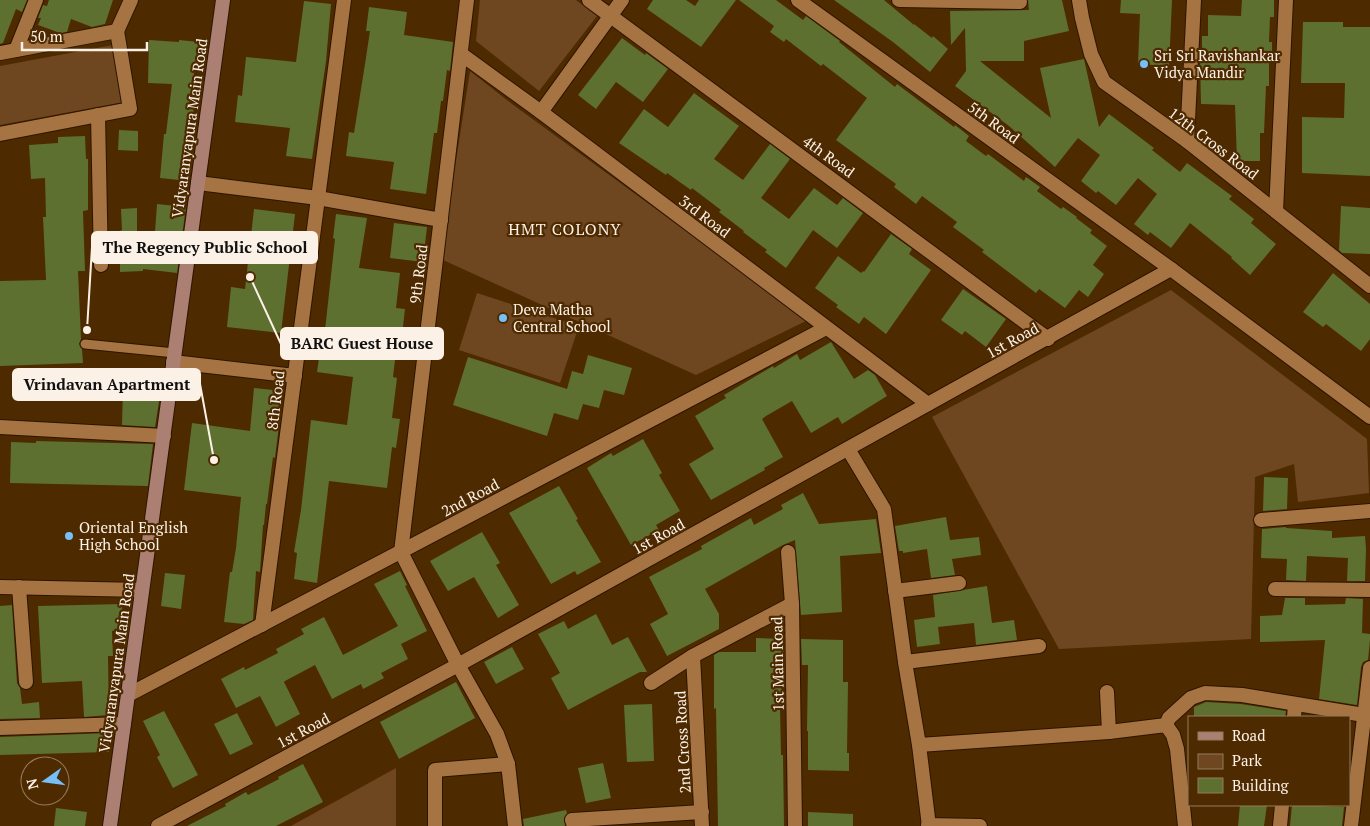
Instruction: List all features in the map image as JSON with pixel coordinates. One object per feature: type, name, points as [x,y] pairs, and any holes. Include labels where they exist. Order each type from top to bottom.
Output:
[{"type":"main road","name":"Vidyaranyapura Main Road","points":[[110,826],[223,0]]},
{"type":"street","points":[[16,50],[36,0]]},
{"type":"street","points":[[0,134],[130,109],[117,31],[131,0]]},
{"type":"street","name":"8th Road","points":[[262,625],[344,0]]},
{"type":"street","name":"9th Road","points":[[401,552],[467,0]]},
{"type":"street","name":"4th Road","points":[[590,0],[1048,339]]},
{"type":"street","points":[[541,112],[622,0]]},
{"type":"street","name":"5th Road","points":[[798,0],[1171,270],[1370,417]]},
{"type":"street","points":[[899,0],[1020,2]]},
{"type":"street","name":"12th Cross Road","points":[[1079,0],[1090,54],[1104,82],[1188,141],[1370,286]]},
{"type":"street","points":[[1188,141],[1194,0]]},
{"type":"street","points":[[1276,211],[1286,0]]},
{"type":"street","points":[[0,53],[117,31]]},
{"type":"street","name":"3rd Road","points":[[461,54],[541,112],[928,404]]},
{"type":"street","points":[[98,115],[101,265]]},
{"type":"street","points":[[198,183],[318,198],[441,220]]},
{"type":"street","name":"1st Road","points":[[158,826],[458,665],[1171,270]]},
{"type":"street","name":"2nd Road","points":[[128,695],[826,328]]},
{"type":"street","points":[[174,358],[295,376]]},
{"type":"street","points":[[0,427],[164,436]]},
{"type":"street","points":[[848,449],[884,509],[905,662],[919,745],[928,825],[980,826]]},
{"type":"street","points":[[1261,520],[1370,511]]},
{"type":"street","points":[[401,552],[458,665],[497,734],[508,764],[515,826]]},
{"type":"street","points":[[788,552],[792,604]]},
{"type":"street","points":[[895,591],[959,583]]},
{"type":"street","points":[[0,587],[142,590]]},
{"type":"street","points":[[19,587],[26,682]]},
{"type":"street","points":[[1275,589],[1370,590]]},
{"type":"street","name":"1st Main Road","points":[[651,683],[693,656],[792,604],[795,826]]},
{"type":"street","points":[[905,662],[1038,646]]},
{"type":"street","name":"2nd Cross Road","points":[[693,656],[702,826]]},
{"type":"street","points":[[1351,826],[1370,668]]},
{"type":"street","points":[[1107,692],[1109,732]]},
{"type":"street","points":[[1166,725],[1169,718],[1190,698],[1205,693],[1242,695],[1294,711],[1364,715]]},
{"type":"street","points":[[0,728],[124,724]]},
{"type":"street","points":[[919,745],[1109,732],[1166,725]]},
{"type":"street","points":[[1166,725],[1173,735],[1176,749],[1184,826]]},
{"type":"street","points":[[436,826],[435,770],[508,764]]},
{"type":"street","points":[[1280,826],[1282,806]]},
{"type":"street","points":[[574,826],[572,820],[702,812]]},
{"type":"lane","points":[[85,344],[174,358]]},
{"type":"green space","points":[[480,0],[576,0],[597,16],[539,91],[476,41]]},
{"type":"green space","points":[[113,45],[124,102],[0,125],[0,66]]},
{"type":"green space","points":[[470,71],[512,104],[808,320],[696,375],[443,260]]},
{"type":"green space","points":[[1171,290],[1367,439],[1369,493],[1298,502],[1294,464],[1255,477],[1251,639],[1059,649],[932,417]]},
{"type":"green space","points":[[477,293],[579,326],[560,383],[459,350]]},
{"type":"green space","points":[[396,768],[396,826],[291,826]]},
{"type":"building","points":[[0,0],[27,0],[22,12],[16,9],[3,43],[0,44]]},
{"type":"building","points":[[49,0],[113,0],[105,24],[92,27],[71,19],[67,32],[60,33],[38,25],[41,18],[38,18],[43,5],[47,6]]},
{"type":"building","points":[[653,0],[686,0],[695,6],[699,0],[736,0],[701,47],[647,9]]},
{"type":"building","points":[[739,0],[776,0],[803,20],[806,16],[840,41],[895,87],[897,84],[954,127],[955,125],[969,136],[966,141],[986,156],[988,154],[1024,181],[1026,177],[1040,187],[1037,191],[1061,209],[1063,207],[1077,217],[1092,230],[1090,233],[1107,246],[1093,265],[1104,274],[1088,297],[1079,290],[1065,308],[1039,289],[1036,293],[982,252],[984,250],[953,227],[957,222],[922,196],[916,204],[894,187],[896,184],[836,140],[867,98],[823,64],[821,66],[786,39],[784,42],[770,32],[774,26]]},
{"type":"building","points":[[834,0],[884,0],[914,25],[932,38],[933,36],[948,49],[930,72],[893,42]]},
{"type":"building","points":[[1028,0],[1062,0],[1069,31],[1024,41],[1024,61],[980,61],[1051,118],[1040,68],[1084,59],[1099,127],[1109,114],[1154,148],[1152,150],[1180,172],[1187,163],[1232,196],[1229,199],[1254,219],[1251,223],[1276,244],[1250,275],[1232,257],[1190,223],[1171,248],[1150,232],[1148,235],[1134,224],[1157,194],[1138,178],[1116,205],[1098,191],[1096,193],[1081,181],[1100,155],[1078,138],[1055,167],[1009,126],[955,86],[966,71],[965,28],[951,45],[950,11],[1029,10]]},
{"type":"building","points":[[1121,0],[1172,0],[1169,66],[1138,64],[1140,14],[1120,13]]},
{"type":"building","points":[[1242,0],[1274,0],[1274,17],[1270,17],[1269,42],[1272,42],[1272,63],[1269,63],[1269,86],[1266,86],[1264,133],[1260,133],[1260,161],[1237,161],[1235,105],[1201,104],[1200,60],[1202,60],[1202,36],[1208,36],[1208,15],[1241,16]]},
{"type":"building","points":[[304,1],[331,4],[326,61],[312,159],[286,156],[290,128],[235,122],[238,95],[242,96],[246,57],[296,62]]},
{"type":"building","points":[[369,7],[407,12],[404,35],[453,42],[450,71],[447,70],[437,133],[434,133],[426,194],[390,189],[394,162],[346,156],[349,132],[354,133],[365,64],[370,31],[366,31]]},
{"type":"building","points":[[1303,22],[1343,22],[1343,27],[1370,27],[1370,176],[1302,173],[1302,117],[1344,118],[1345,83],[1301,83]]},
{"type":"building","points":[[622,38],[668,69],[643,102],[616,82],[596,109],[578,95]]},
{"type":"building","points":[[149,40],[179,42],[179,40],[208,43],[205,64],[195,63],[192,94],[195,94],[191,136],[193,137],[190,160],[192,160],[189,181],[160,178],[164,134],[166,134],[172,84],[148,83]]},
{"type":"building","points":[[694,93],[739,126],[714,159],[743,180],[770,144],[790,159],[761,198],[789,219],[814,188],[837,205],[843,198],[863,213],[837,248],[813,230],[786,268],[765,252],[767,250],[719,212],[721,210],[692,188],[691,190],[667,173],[666,175],[619,143],[644,109],[668,127]]},
{"type":"building","points":[[119,130],[138,131],[138,151],[118,150]]},
{"type":"building","points":[[85,136],[86,159],[88,159],[88,210],[83,211],[85,271],[78,271],[81,339],[79,344],[82,349],[83,363],[0,366],[0,281],[46,280],[43,217],[46,217],[45,178],[31,179],[29,145],[58,143],[58,137]]},
{"type":"building","points":[[157,204],[186,207],[177,273],[143,269],[143,271],[120,272],[121,209],[137,208],[137,231],[155,232]]},
{"type":"building","points":[[1341,206],[1370,208],[1370,254],[1342,253],[1339,250]]},
{"type":"building","points":[[254,209],[295,214],[281,333],[227,327],[231,287],[245,289]]},
{"type":"building","points":[[336,214],[367,218],[359,268],[400,273],[396,308],[405,309],[402,335],[398,335],[393,377],[397,378],[392,418],[400,419],[396,448],[392,447],[387,488],[329,481],[317,583],[294,579],[297,553],[294,552],[301,510],[311,420],[347,425],[353,377],[317,372],[325,330]]},
{"type":"building","points":[[394,223],[427,227],[423,262],[390,258]]},
{"type":"building","points":[[891,234],[912,249],[909,254],[931,270],[886,334],[864,317],[859,324],[815,288],[838,256],[861,273],[864,272]]},
{"type":"building","points":[[1333,273],[1370,304],[1370,339],[1361,351],[1326,324],[1323,327],[1303,312]]},
{"type":"building","points":[[963,289],[1006,319],[986,347],[965,331],[962,335],[941,320]]},
{"type":"building","points":[[831,342],[854,379],[868,370],[875,375],[887,396],[842,424],[838,417],[811,433],[792,401],[766,416],[762,419],[783,457],[764,468],[765,470],[711,500],[689,464],[714,449],[695,416],[726,398],[724,395],[773,366],[774,368],[797,354],[800,360]]},
{"type":"building","points":[[588,355],[632,368],[624,395],[604,390],[599,408],[583,404],[578,420],[554,413],[547,436],[453,405],[468,357],[567,389],[572,371],[583,374]]},
{"type":"building","points":[[123,388],[161,389],[155,427],[122,425]]},
{"type":"building","points":[[254,388],[283,391],[275,458],[273,457],[263,525],[260,572],[256,571],[253,620],[244,624],[224,622],[230,572],[232,572],[236,548],[241,497],[184,490],[192,423],[250,431]]},
{"type":"building","points":[[643,439],[662,473],[659,475],[680,511],[656,525],[659,530],[631,545],[587,468],[611,453],[613,456]]},
{"type":"building","points":[[36,441],[153,444],[148,486],[10,483],[11,442],[36,443]]},
{"type":"building","points":[[1264,477],[1288,478],[1287,509],[1263,511]]},
{"type":"building","points":[[559,486],[578,519],[576,520],[601,562],[577,575],[575,571],[551,584],[509,513]]},
{"type":"building","points":[[803,493],[819,524],[876,519],[881,553],[840,556],[842,612],[801,615],[795,540],[705,589],[719,614],[719,629],[667,656],[650,624],[668,614],[649,577],[702,549],[701,546],[751,518],[754,525],[783,509],[781,505]]},
{"type":"building","points":[[946,517],[950,540],[979,537],[981,555],[952,559],[955,575],[931,578],[927,549],[903,553],[903,551],[899,551],[895,526]]},
{"type":"building","points":[[1286,527],[1332,531],[1332,538],[1365,536],[1365,581],[1347,581],[1348,558],[1307,556],[1306,581],[1286,580],[1287,559],[1261,558],[1262,529]]},
{"type":"building","points":[[482,532],[500,563],[496,565],[519,605],[498,618],[474,577],[448,591],[430,561]]},
{"type":"building","points":[[400,571],[407,585],[405,586],[427,631],[401,644],[408,659],[381,673],[384,678],[363,689],[361,684],[332,699],[315,665],[284,682],[300,714],[276,727],[260,696],[236,708],[221,679],[244,667],[245,670],[278,653],[276,649],[304,634],[301,629],[324,617],[343,655],[398,626],[374,584]]},
{"type":"building","points":[[165,573],[185,575],[181,609],[161,606]]},
{"type":"building","points":[[987,586],[992,623],[1014,620],[1017,640],[976,645],[974,623],[938,627],[940,644],[917,647],[914,620],[935,617],[933,595]]},
{"type":"building","points":[[1285,598],[1305,598],[1305,605],[1345,604],[1346,598],[1363,599],[1362,633],[1370,634],[1370,640],[1368,660],[1363,662],[1361,667],[1357,705],[1319,699],[1325,640],[1260,642],[1260,616],[1282,615]]},
{"type":"building","points":[[122,604],[123,630],[112,631],[113,656],[108,656],[109,715],[84,717],[82,681],[42,683],[38,606]]},
{"type":"building","points":[[12,605],[17,683],[20,688],[22,704],[39,702],[40,718],[0,719],[0,606]]},
{"type":"building","points":[[596,614],[612,645],[628,637],[647,672],[640,672],[568,710],[551,678],[560,673],[538,634],[564,621],[568,629]]},
{"type":"building","points":[[756,638],[784,639],[784,665],[781,664],[782,707],[780,707],[784,826],[718,826],[714,655],[719,652],[756,652]]},
{"type":"building","points":[[801,639],[843,640],[843,682],[848,682],[847,753],[849,753],[849,771],[808,770],[808,665],[802,665]]},
{"type":"building","points":[[512,647],[524,669],[496,684],[484,662]]},
{"type":"building","points":[[456,682],[475,718],[399,759],[380,722]]},
{"type":"building","points":[[1206,702],[1241,704],[1286,711],[1285,716],[1194,716],[1194,707]]},
{"type":"building","points":[[652,704],[654,761],[627,762],[624,705]]},
{"type":"building","points":[[164,711],[198,775],[173,788],[157,757],[160,755],[143,721]]},
{"type":"building","points":[[237,713],[253,744],[230,755],[214,724]]},
{"type":"building","points":[[109,733],[109,752],[0,755],[0,737]]},
{"type":"building","points":[[603,763],[611,798],[586,803],[578,768]]},
{"type":"building","points":[[303,764],[323,802],[276,826],[187,826],[226,806],[225,804],[246,792],[248,795]]},
{"type":"building","points":[[1240,806],[1267,806],[1264,826],[1238,826]]},
{"type":"building","points":[[1292,806],[1344,807],[1342,826],[1290,826]]},
{"type":"building","points":[[56,808],[87,812],[85,826],[54,826]]},
{"type":"building","points":[[566,810],[565,826],[524,826],[523,819]]},
{"type":"building","points":[[808,812],[853,814],[853,826],[808,826]]},
{"type":"place","name":"Sri Sri Ravishankar Vidya Mandir","points":[[1144,64]]},
{"type":"place","name":"BARC Guest House","points":[[250,277]]},
{"type":"place","name":"Deva Matha Central School","points":[[503,318]]},
{"type":"place","name":"The Regency Public School","points":[[87,330]]},
{"type":"place","name":"Vrindavan Apartment","points":[[214,460]]},
{"type":"place","name":"Oriental English High School","points":[[69,536]]},
{"type":"district","name":"HMT COLONY","points":[[565,229]]}]
